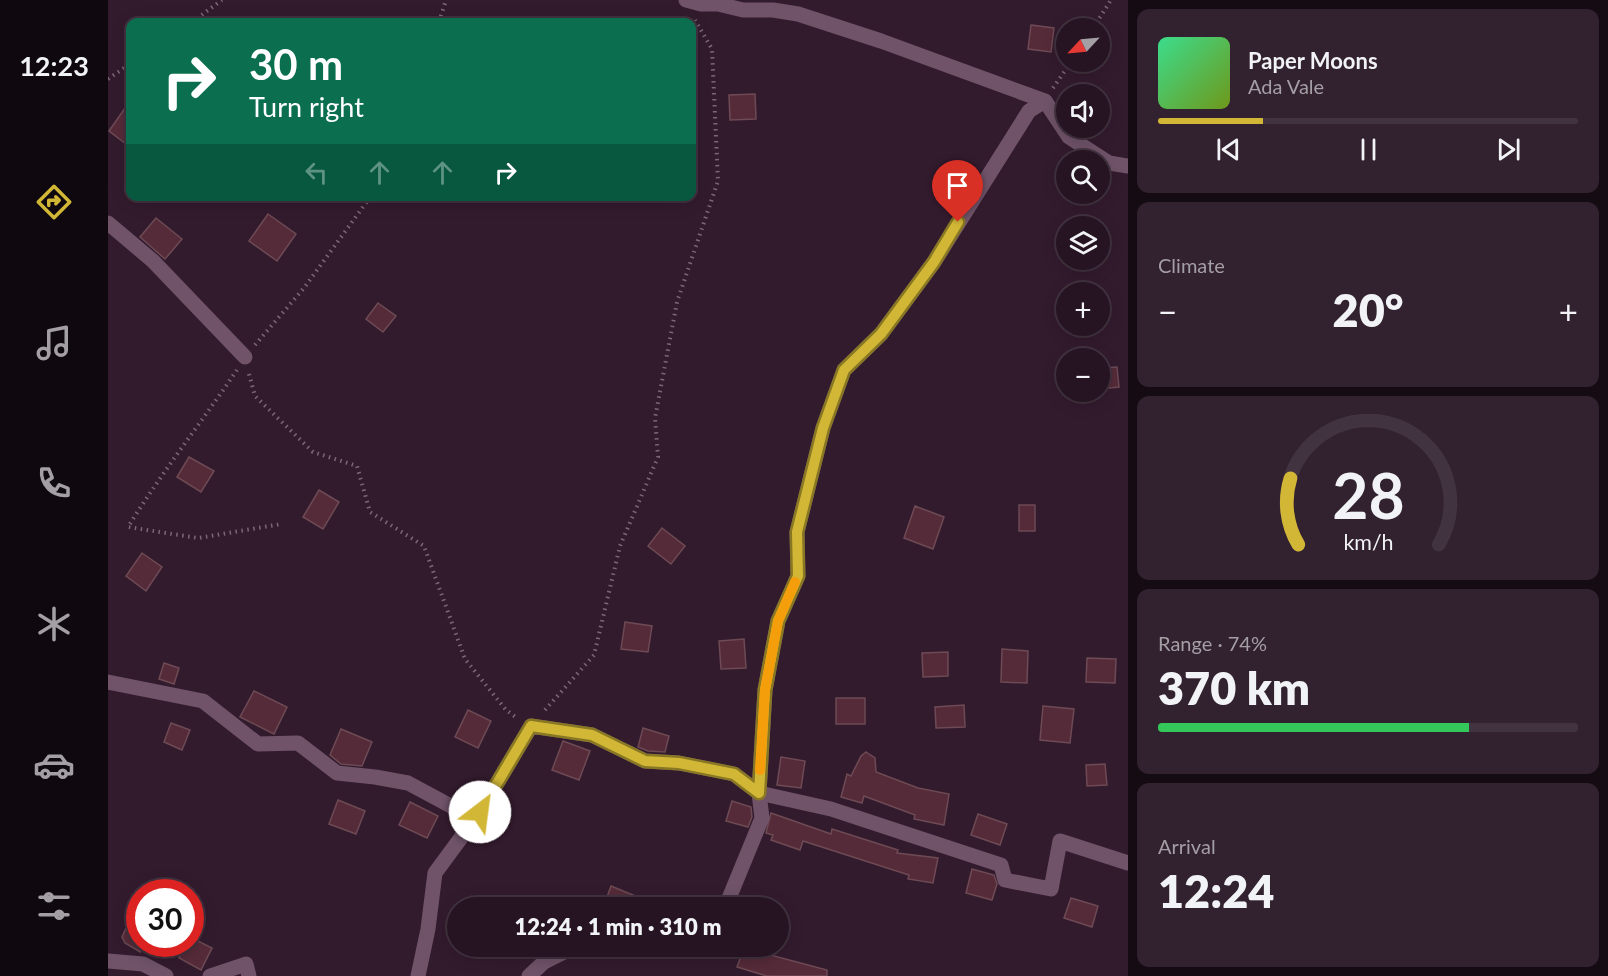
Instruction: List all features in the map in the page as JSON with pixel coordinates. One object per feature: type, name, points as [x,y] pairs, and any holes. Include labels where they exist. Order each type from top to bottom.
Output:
[{"type":"street","points":[[688,5],[718,4],[742,10],[773,10],[798,14],[881,41],[1045,101],[1068,137],[1109,163],[1128,166]]},
{"type":"street","points":[[730,897],[762,818],[759,793],[765,690],[778,621],[798,576],[797,532],[823,428],[844,370],[881,334],[921,280],[1029,111],[1045,101]]},
{"type":"street","points":[[108,223],[153,261],[245,357]]},
{"type":"street","points":[[108,682],[203,701],[258,744],[298,743],[337,773],[408,783],[475,819]]},
{"type":"street","points":[[418,976],[428,928],[435,873],[475,819],[531,726],[592,735],[645,761],[679,763],[734,774],[759,793],[831,809],[1001,865],[1005,880],[1051,889],[1060,841],[1128,863]]},
{"type":"street","points":[[529,976],[544,962],[554,957]]},
{"type":"street","points":[[108,961],[143,964],[166,976]]},
{"type":"street","points":[[210,976],[246,964],[249,976]]},
{"type":"path","points":[[197,18],[222,0]]},
{"type":"path","points":[[440,18],[446,0]]},
{"type":"path","points":[[1100,18],[1112,0]]},
{"type":"path","points":[[245,357],[255,396],[313,452],[357,466],[370,512],[424,546],[465,659],[506,710],[531,726],[594,655],[620,546],[658,457],[655,418],[677,302],[718,182],[712,49],[696,20]]},
{"type":"path","points":[[108,79],[126,67]]},
{"type":"path","points":[[1045,101],[1064,72]]},
{"type":"path","points":[[282,524],[198,538],[128,527],[158,478],[201,424],[245,357],[304,288],[367,201]]},
{"type":"building","points":[[1031,25],[1054,28],[1051,52],[1028,49]]},
{"type":"building","points":[[755,94],[756,119],[730,120],[729,95]]},
{"type":"building","points":[[126,107],[126,144],[109,131]]},
{"type":"building","points":[[268,214],[296,234],[277,261],[249,241]]},
{"type":"building","points":[[156,218],[182,239],[165,259],[140,237]]},
{"type":"building","points":[[378,303],[396,316],[383,332],[366,319]]},
{"type":"building","points":[[1110,367],[1117,367],[1119,387],[1110,388]]},
{"type":"building","points":[[189,457],[214,471],[201,492],[177,477]]},
{"type":"building","points":[[319,490],[339,502],[323,529],[303,517]]},
{"type":"building","points":[[1019,505],[1035,505],[1035,531],[1019,531]]},
{"type":"building","points":[[915,506],[944,517],[933,549],[904,538]]},
{"type":"building","points":[[662,528],[685,546],[671,564],[648,546]]},
{"type":"building","points":[[142,553],[162,567],[146,591],[126,576]]},
{"type":"building","points":[[625,622],[652,626],[648,652],[621,649]]},
{"type":"building","points":[[744,639],[746,668],[721,669],[719,641]]},
{"type":"building","points":[[1002,649],[1028,651],[1027,683],[1001,682]]},
{"type":"building","points":[[948,652],[948,676],[923,677],[922,653]]},
{"type":"building","points":[[1087,658],[1116,659],[1115,683],[1086,682]]},
{"type":"building","points":[[164,663],[179,668],[174,684],[159,679]]},
{"type":"building","points":[[254,691],[287,707],[274,734],[240,717]]},
{"type":"building","points":[[836,698],[865,698],[865,724],[836,724]]},
{"type":"building","points":[[964,705],[965,727],[936,728],[935,707]]},
{"type":"building","points":[[1043,706],[1074,709],[1070,743],[1040,740]]},
{"type":"building","points":[[468,710],[491,721],[478,748],[455,737]]},
{"type":"building","points":[[171,723],[190,730],[182,750],[164,742]]},
{"type":"building","points":[[643,728],[669,736],[665,752],[648,751],[638,747]]},
{"type":"building","points":[[341,729],[372,742],[362,766],[341,764],[330,755]]},
{"type":"building","points":[[563,741],[590,751],[579,780],[552,770]]},
{"type":"building","points":[[866,752],[875,758],[876,772],[918,788],[949,794],[944,825],[914,819],[915,815],[864,796],[862,803],[841,797],[847,774],[851,776],[861,756]]},
{"type":"building","points":[[781,757],[805,761],[801,788],[777,785]]},
{"type":"building","points":[[1105,764],[1107,785],[1087,786],[1086,765]]},
{"type":"building","points":[[338,800],[365,811],[356,834],[329,824]]},
{"type":"building","points":[[732,801],[751,807],[752,817],[748,827],[726,821]]},
{"type":"building","points":[[410,802],[438,816],[427,838],[399,825]]},
{"type":"building","points":[[771,813],[831,834],[832,829],[898,850],[897,853],[938,858],[933,883],[908,879],[909,875],[803,841],[800,850],[771,840],[773,835],[766,833]]},
{"type":"building","points":[[978,814],[1007,824],[1000,845],[971,835]]},
{"type":"building","points":[[972,869],[994,875],[997,884],[992,900],[966,893]]},
{"type":"building","points":[[611,886],[638,897],[607,897]]},
{"type":"building","points":[[1071,898],[1098,906],[1092,927],[1064,918]]},
{"type":"building","points":[[126,928],[126,944],[122,937]]},
{"type":"building","points":[[204,944],[212,948],[201,970],[179,958],[204,957]]},
{"type":"building","points":[[741,957],[778,957],[827,970],[827,976],[767,976],[737,967]]},
{"type":"slow traffic","points":[[760,770],[765,690],[778,621],[795,582]]},
{"type":"route","points":[[480,812],[531,726],[592,735],[645,761],[679,763],[734,774],[759,793],[765,690],[778,621],[798,576],[797,532],[823,428],[844,370],[881,334],[934,262],[958,222]]}]
